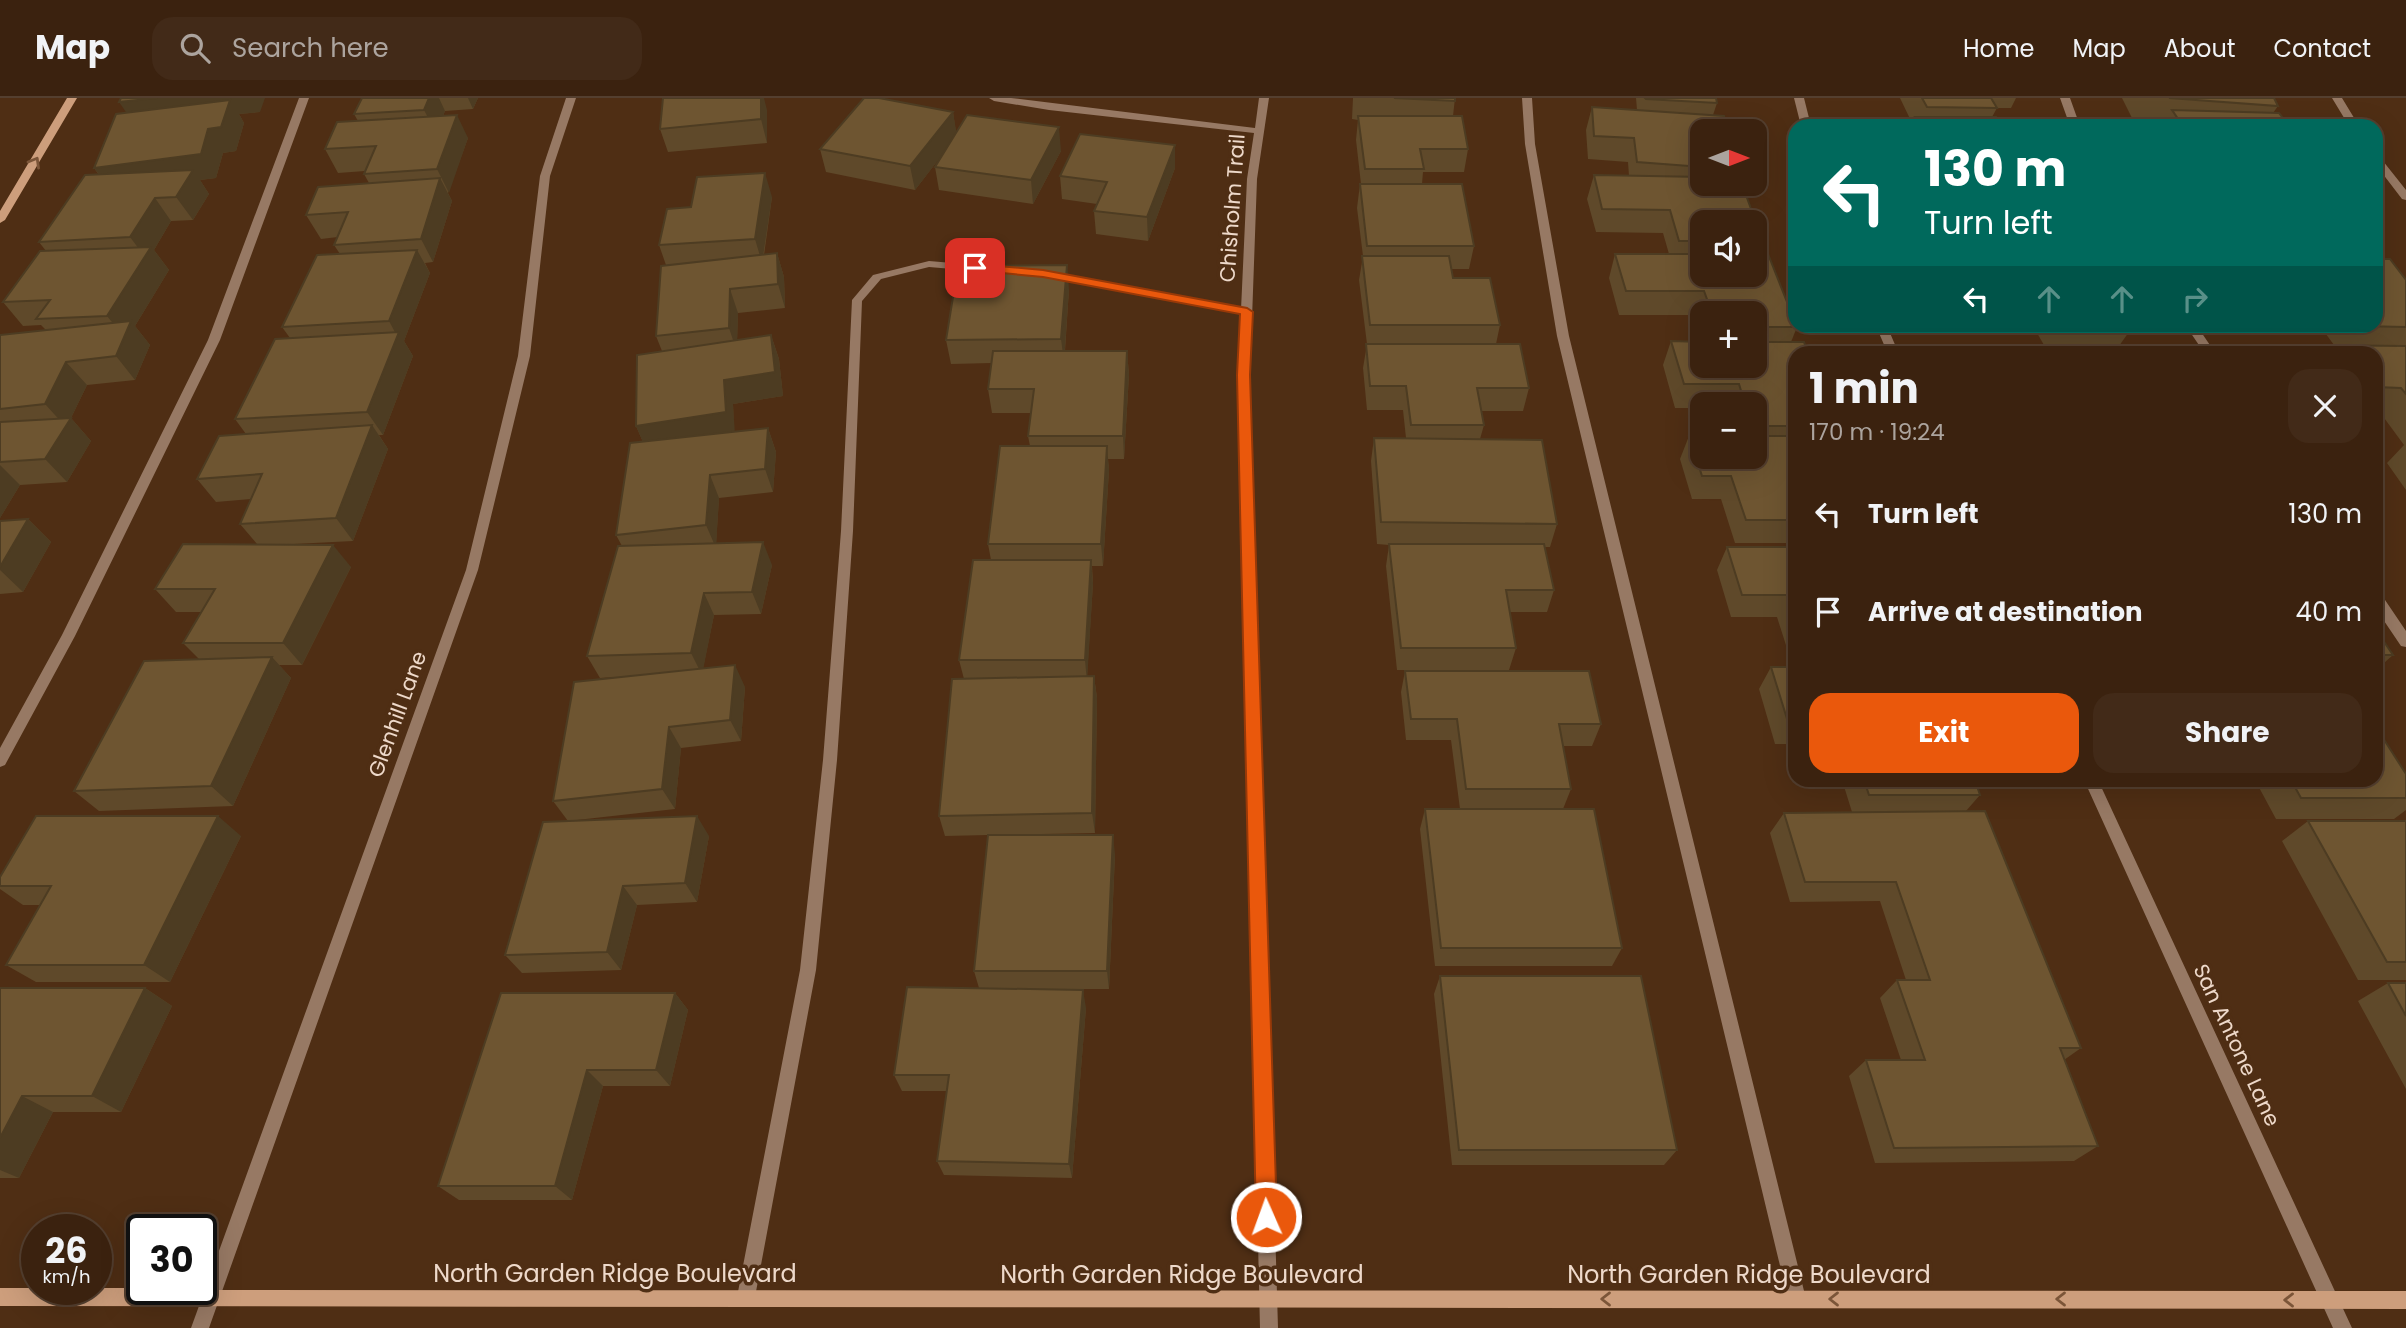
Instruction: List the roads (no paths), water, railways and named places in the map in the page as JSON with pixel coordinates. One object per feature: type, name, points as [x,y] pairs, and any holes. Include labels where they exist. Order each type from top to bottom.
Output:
[{"type":"main road","points":[[0,220],[72,98]]},
{"type":"main road","name":"North Garden Ridge Boulevard","points":[[0,1297],[126,1297]]},
{"type":"main road","name":"North Garden Ridge Boulevard","points":[[217,1297],[2406,1300]]},
{"type":"street","points":[[0,761],[68,636],[214,340],[304,98]]},
{"type":"street","name":"Glenhill Lane","points":[[217,1280],[472,570],[524,356],[545,176],[571,98]]},
{"type":"street","points":[[994,98],[1049,107],[1258,131]]},
{"type":"street","name":"Chisholm Trail","points":[[1264,98],[1252,179],[1244,375],[1269,1328]]},
{"type":"street","points":[[1527,98],[1530,145],[1563,336],[1797,1298]]},
{"type":"street","points":[[1799,98],[1804,119]]},
{"type":"street","points":[[2065,98],[2072,119]]},
{"type":"street","points":[[2337,98],[2350,119]]},
{"type":"street","points":[[2383,167],[2406,197]]},
{"type":"street","points":[[747,1297],[809,957],[832,733],[847,531],[857,300],[877,277],[929,264],[992,269]]},
{"type":"street","points":[[1043,274],[1247,312]]},
{"type":"street","points":[[2383,608],[2406,642]]},
{"type":"street","name":"San Antone Lane","points":[[2094,787],[2343,1328]]},
{"type":"street","name":"Glenhill Lane","points":[[200,1328],[208,1305]]}]
